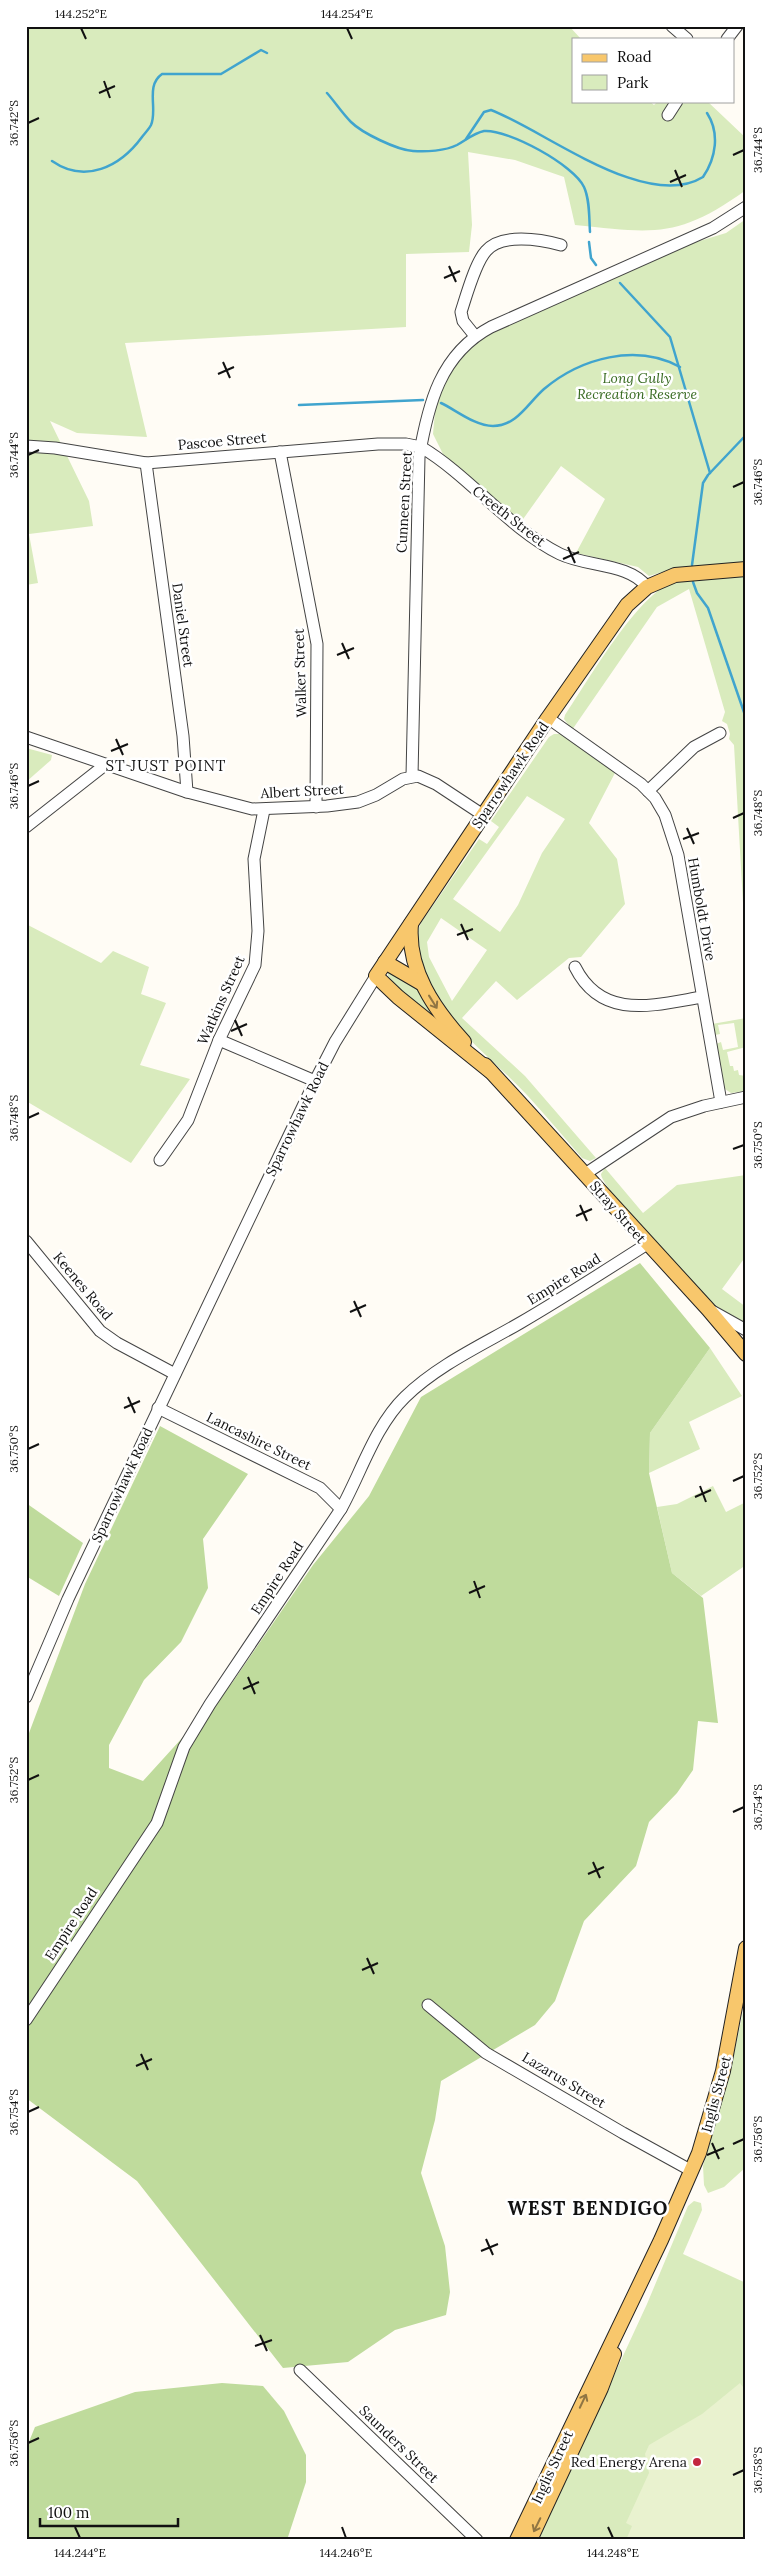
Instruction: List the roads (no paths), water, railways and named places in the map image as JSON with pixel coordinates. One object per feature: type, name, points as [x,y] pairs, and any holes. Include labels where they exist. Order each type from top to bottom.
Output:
[{"type":"main road","points":[[647,587],[666,577],[682,573],[746,569]]},
{"type":"main road","name":"Sparrowhawk Road","points":[[376,976],[548,718],[621,613],[647,587]]},
{"type":"main road","name":"Stray Street","points":[[411,924],[411,953],[423,984],[452,1029],[708,1309],[746,1354]]},
{"type":"main road","points":[[385,962],[423,984]]},
{"type":"main road","name":"Stray Street","points":[[376,976],[398,997],[490,1071]]},
{"type":"main road","name":"Inglis Street","points":[[530,2540],[576,2428],[692,2170],[711,2118],[723,2071],[746,1948]]},
{"type":"main road","name":"Inglis Street","points":[[517,2540],[576,2428]]},
{"type":"street","points":[[672,26],[686,38]]},
{"type":"street","points":[[728,38],[737,26]]},
{"type":"street","points":[[668,115],[676,102]]},
{"type":"street","name":"Cunneen Street","points":[[412,776],[417,483],[421,448],[442,375],[454,355],[475,336],[514,316],[713,228],[746,207]]},
{"type":"street","points":[[475,336],[463,322],[461,312],[486,251],[496,243],[510,240],[541,240],[560,244]]},
{"type":"street","name":"Pascoe Street","points":[[26,446],[55,448],[146,463],[378,444],[406,444],[421,448]]},
{"type":"street","name":"Creeth Street","points":[[421,448],[549,548],[578,561],[632,573],[647,587]]},
{"type":"street","name":"Walker Street","points":[[280,452],[317,644],[316,807]]},
{"type":"street","name":"Daniel Street","points":[[146,463],[185,753],[187,792]]},
{"type":"street","name":"Humboldt Drive","points":[[548,718],[632,777],[648,791],[660,806],[673,835],[721,1102]]},
{"type":"street","points":[[648,791],[694,747],[720,733]]},
{"type":"street","name":"Albert Street","points":[[26,737],[187,792],[230,805],[264,810],[341,805],[368,799],[412,776]]},
{"type":"street","points":[[26,827],[105,764]]},
{"type":"street","points":[[412,776],[430,781],[484,815]]},
{"type":"street","name":"Watkins Street","points":[[160,1160],[168,1152],[188,1120],[219,1040],[251,976],[257,956],[258,931],[254,859],[264,810]]},
{"type":"street","points":[[575,967],[591,990],[616,1004],[647,1006],[702,997]]},
{"type":"street","name":"Sparrowhawk Road","points":[[26,1697],[60,1616],[315,1081],[335,1042],[376,976]]},
{"type":"street","points":[[219,1040],[315,1081]]},
{"type":"street","points":[[585,1174],[660,1122],[680,1113],[721,1102],[746,1098]]},
{"type":"street","name":"Keenes Road","points":[[26,1241],[100,1331],[117,1343],[175,1374]]},
{"type":"street","name":"Empire Road","points":[[26,2020],[157,1823],[184,1747],[210,1704],[341,1509],[358,1479],[370,1450],[384,1424],[405,1397],[437,1371],[541,1311],[647,1244]]},
{"type":"street","points":[[708,1309],[746,1330]]},
{"type":"street","name":"Lancashire Street","points":[[158,1408],[320,1488],[341,1509]]},
{"type":"street","name":"Lazarus Street","points":[[428,2005],[486,2052],[623,2133],[692,2170]]},
{"type":"street","name":"Saunders Street","points":[[300,2370],[476,2540]]},
{"type":"waterway","points":[[52,161],[64,168],[77,171],[101,169],[113,164],[133,148],[151,125],[153,119],[154,85],[162,74],[221,74],[261,50],[267,53]]},
{"type":"waterway","points":[[327,93],[356,126],[380,140],[406,150],[435,151],[447,149],[484,131],[495,132],[524,142],[554,159],[578,178],[586,192],[590,232]]},
{"type":"waterway","points":[[466,139],[484,112],[491,110],[596,164],[625,176],[653,184],[680,185],[703,177],[711,162],[715,137],[714,129],[707,113]]},
{"type":"waterway","points":[[589,242],[591,258],[596,265]]},
{"type":"waterway","points":[[620,283],[670,337],[710,473]]},
{"type":"waterway","points":[[441,403],[479,423],[493,426],[501,425],[522,413],[544,389],[559,378],[592,362],[609,357],[645,356],[663,360],[680,367]]},
{"type":"waterway","points":[[299,405],[423,400]]},
{"type":"waterway","points":[[692,565],[703,483],[708,475],[746,435]]},
{"type":"waterway","points":[[693,582],[697,593],[708,608],[746,718]]},
{"type":"place","name":"Red Energy Arena","points":[[697,2462]]},
{"type":"district","name":"ST JUST POINT","points":[[166,765]]},
{"type":"district","name":"WEST BENDIGO","points":[[588,2208]]},
{"type":"park label","name":"Long Gully Recreation Reserve","points":[[637,386]]}]
